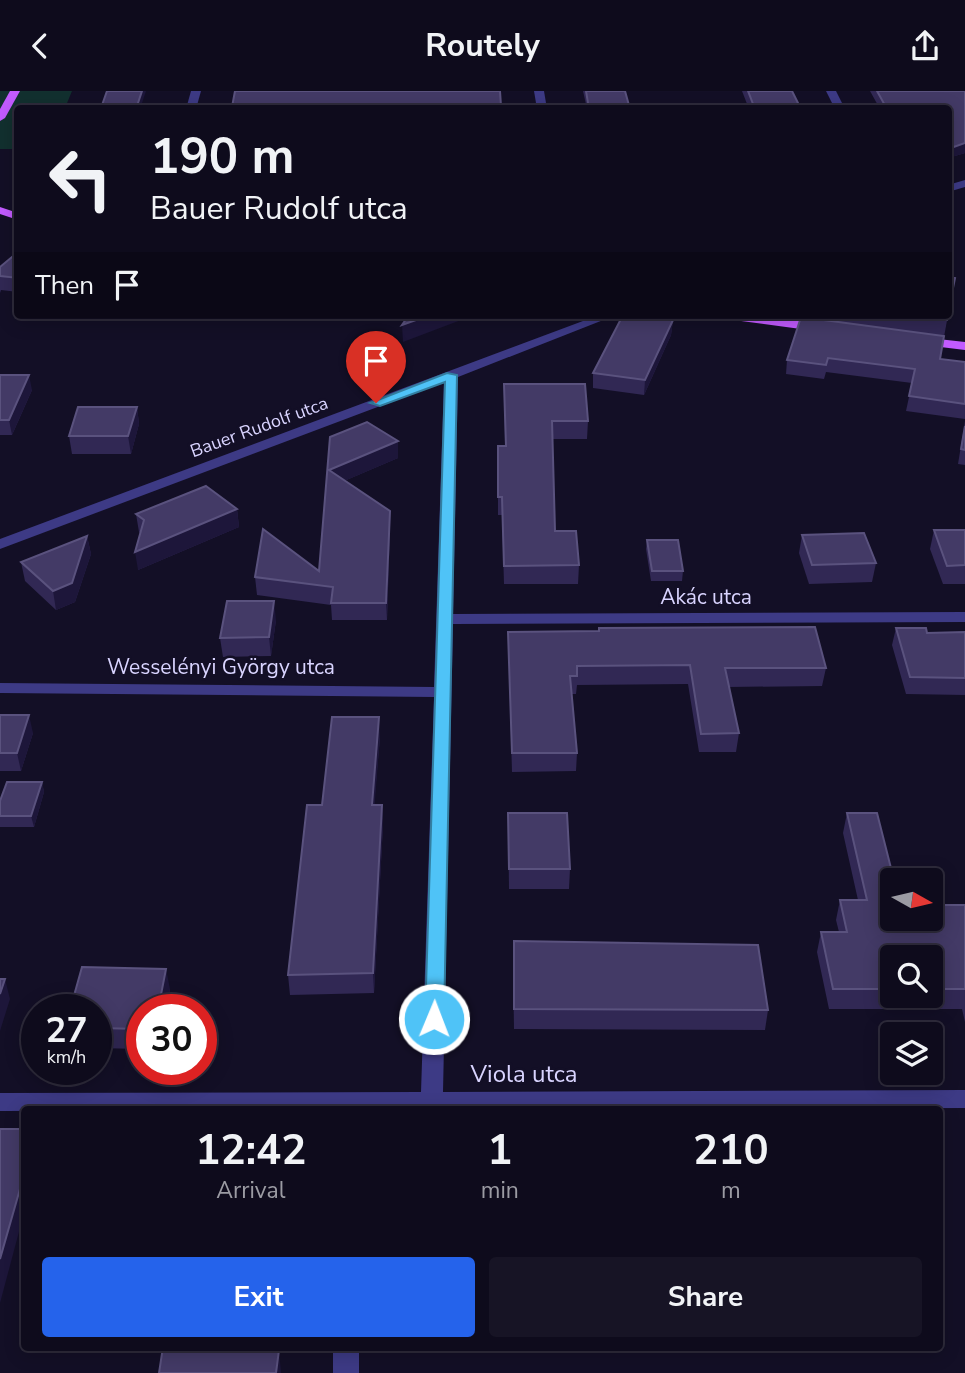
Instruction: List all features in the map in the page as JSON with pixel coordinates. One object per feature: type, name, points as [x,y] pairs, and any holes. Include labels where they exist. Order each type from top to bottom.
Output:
[{"type":"main road","points":[[0,118],[15,91]]},
{"type":"main road","points":[[756,319],[832,329]]},
{"type":"main road","points":[[912,339],[965,347]]},
{"type":"street","name":"Bauer Rudolf utca","points":[[0,544],[599,319]]},
{"type":"street","points":[[432,1101],[451,375]]},
{"type":"street","name":"Akác utca","points":[[446,619],[965,617]]},
{"type":"street","name":"Wesselényi György utca","points":[[0,688],[442,692]]},
{"type":"street","name":"Viola utca","points":[[0,1103],[363,1106],[432,1101],[965,1099]]},
{"type":"street","points":[[346,1351],[346,1373]]},
{"type":"green space","points":[[0,91],[72,91],[66,105],[14,105],[14,149],[0,149]]},
{"type":"building","points":[[107,91],[142,91],[137,105],[102,105]]},
{"type":"building","points":[[235,91],[500,91],[501,105],[232,105]]},
{"type":"building","points":[[586,91],[625,91],[629,105],[588,105]]},
{"type":"building","points":[[748,91],[792,91],[799,105],[753,105]]},
{"type":"building","points":[[877,91],[965,91],[965,143],[952,148],[952,105],[885,105]]},
{"type":"building","points":[[14,255],[14,278],[0,276],[0,267]]},
{"type":"building","points":[[406,319],[419,319],[402,325]]},
{"type":"building","points":[[621,319],[673,320],[645,380],[593,373]]},
{"type":"building","points":[[800,319],[944,336],[940,359],[965,362],[965,404],[909,396],[915,369],[828,358],[826,365],[787,360]]},
{"type":"building","points":[[0,375],[29,375],[9,420],[0,420]]},
{"type":"building","points":[[504,384],[585,384],[588,421],[552,421],[555,531],[576,531],[579,565],[504,566],[502,497],[498,497],[498,446],[506,446]]},
{"type":"building","points":[[78,407],[137,407],[128,436],[69,436]]},
{"type":"building","points":[[367,422],[398,441],[329,470],[390,511],[386,603],[331,603],[333,587],[255,577],[263,529],[319,571],[330,437]]},
{"type":"building","points":[[965,426],[965,450],[961,449]]},
{"type":"building","points":[[206,486],[237,509],[135,552],[144,520],[136,514]]},
{"type":"building","points":[[934,530],[965,530],[965,565],[947,566]]},
{"type":"building","points":[[864,533],[876,563],[812,565],[802,535]]},
{"type":"building","points":[[87,536],[72,583],[53,591],[21,562]]},
{"type":"building","points":[[647,540],[678,540],[683,571],[652,571]]},
{"type":"building","points":[[227,601],[274,601],[269,637],[220,638]]},
{"type":"building","points":[[815,627],[826,668],[725,668],[739,733],[701,734],[690,665],[577,666],[577,676],[570,676],[577,753],[512,753],[508,632],[599,631],[599,628]]},
{"type":"building","points":[[896,628],[926,628],[927,633],[965,632],[965,678],[910,677]]},
{"type":"building","points":[[0,715],[29,715],[17,753],[0,753]]},
{"type":"building","points":[[332,717],[379,717],[372,805],[382,805],[373,973],[288,975],[307,805],[322,805]]},
{"type":"building","points":[[7,782],[42,782],[31,816],[0,816],[0,801]]},
{"type":"building","points":[[508,813],[567,813],[570,869],[509,869]]},
{"type":"building","points":[[847,813],[877,813],[891,868],[880,868],[880,931],[943,931],[943,905],[965,905],[965,989],[943,989],[943,945],[880,945],[880,989],[833,989],[821,932],[847,932],[840,900],[867,900]]},
{"type":"building","points":[[514,941],[758,945],[768,1010],[514,1009]]},
{"type":"building","points":[[82,967],[166,969],[161,994],[126,994],[126,1029],[112,1028],[112,994],[74,994]]},
{"type":"building","points":[[0,979],[5,979],[0,994]]},
{"type":"building","points":[[0,1129],[21,1129],[21,1186],[0,1259]]},
{"type":"building","points":[[162,1351],[279,1351],[276,1373],[159,1373]]},
{"type":"route","points":[[376,403],[451,375],[434,1019]]}]
